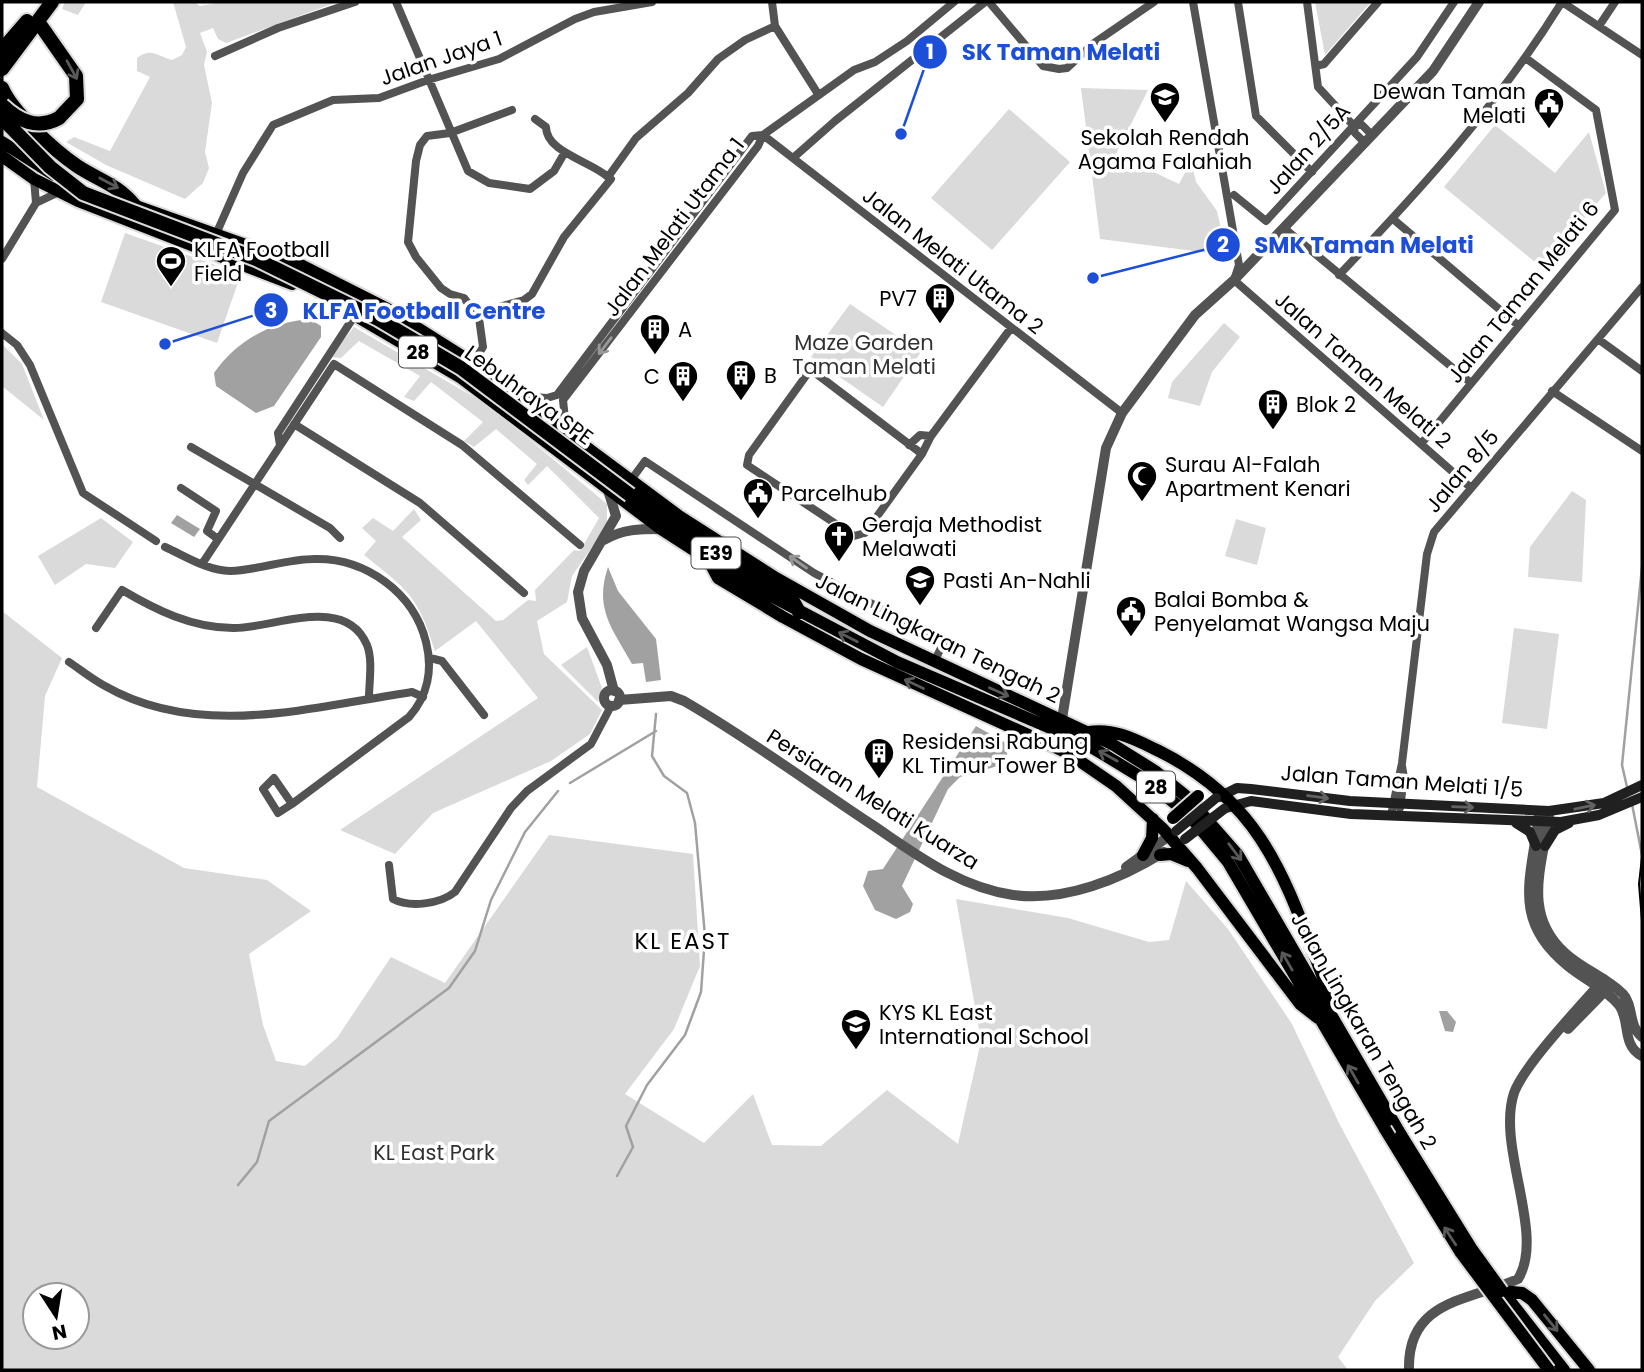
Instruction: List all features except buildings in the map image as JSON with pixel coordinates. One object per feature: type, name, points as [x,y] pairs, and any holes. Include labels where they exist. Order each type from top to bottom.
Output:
[{"type":"highway","points":[[2,50],[52,2]]},
{"type":"highway","points":[[2,69],[33,22]]},
{"type":"highway","points":[[2,104],[18,119],[31,124],[59,118],[73,107],[79,87],[72,68],[33,22]]},
{"type":"highway","points":[[2,88],[38,132],[77,166]]},
{"type":"highway","points":[[2,104],[40,141],[77,166],[122,190],[135,206]]},
{"type":"highway","name":"Lebuhraya SPE","points":[[2,118],[50,167],[83,193],[256,259],[378,319],[461,368],[631,488],[729,563],[793,601],[799,612]]},
{"type":"highway","name":"Jalan Lingkaran Tengah 2","points":[[2,142],[38,167],[85,190],[217,232],[299,264],[374,302],[473,363],[519,396],[578,441],[631,488],[798,592],[934,662],[1089,732],[1155,771],[1187,797],[1218,831],[1257,884],[1401,1135],[1471,1248],[1564,1370]]},
{"type":"highway","name":"Jalan Lingkaran Tengah 2","points":[[2,156],[34,179],[59,192],[106,213],[275,276],[355,315],[460,377],[661,529],[709,561],[799,612],[897,662],[1083,742],[1149,782],[1188,814],[1228,862],[1461,1253],[1549,1370]]},
{"type":"highway","points":[[709,561],[718,578],[725,583],[850,653],[1068,753],[1116,786],[1150,817],[1166,820],[1197,868],[1300,1004],[1321,1020]]},
{"type":"highway","points":[[1089,732],[1107,729],[1136,740],[1201,775],[1213,783],[1229,807],[1248,820],[1280,870],[1348,1041]]},
{"type":"highway","points":[[1176,834],[1198,796],[1201,775]]},
{"type":"highway","points":[[1143,855],[1153,838],[1150,817]]},
{"type":"highway","points":[[1160,855],[1183,857],[1197,868]]},
{"type":"highway","points":[[1502,1291],[1522,1293],[1532,1300],[1589,1370]]},
{"type":"main road","points":[[1213,783],[1237,789]]},
{"type":"main road","name":"Jalan Taman Melati 1/5","points":[[1176,834],[1220,796],[1237,789],[1395,810],[1511,820],[1584,808],[1635,795]]},
{"type":"main road","name":"Jalan Taman Melati 1/5","points":[[1229,807],[1251,801],[1351,814],[1395,810],[1544,816],[1574,821],[1635,795]]},
{"type":"main road","points":[[1176,834],[1229,807]]},
{"type":"main road","points":[[1511,820],[1530,832],[1540,846],[1555,831],[1574,821]]},
{"type":"street","points":[[215,56],[278,28],[355,2]]},
{"type":"street","points":[[396,2],[468,171],[489,183],[530,189],[554,171],[565,152]]},
{"type":"street","name":"Jalan Jaya 1","points":[[217,232],[243,173],[273,125],[334,100],[379,98],[429,79],[499,59],[575,19],[594,12],[652,2]]},
{"type":"street","points":[[772,2],[775,26],[818,94]]},
{"type":"street","points":[[763,135],[854,70],[875,62],[907,41],[954,2]]},
{"type":"street","points":[[793,158],[855,104],[987,2],[1043,66],[1059,69],[1067,68],[1094,43],[1154,2]]},
{"type":"street","points":[[1193,2],[1239,265],[1234,280]]},
{"type":"street","points":[[1238,2],[1256,116],[1312,172]]},
{"type":"street","points":[[1307,2],[1318,87],[1353,125],[1362,125],[1369,139]]},
{"type":"street","points":[[1316,66],[1324,64],[1378,2]]},
{"type":"street","name":"Jalan 2/5A","points":[[1234,195],[1266,221],[1417,57],[1454,2]]},
{"type":"street","points":[[1062,719],[1106,448],[1122,413],[1195,314],[1234,280],[1433,71],[1479,2]]},
{"type":"street","points":[[1339,275],[1487,113],[1527,59],[1562,2],[1642,55]]},
{"type":"street","points":[[1599,26],[1615,2]]},
{"type":"street","points":[[608,177],[636,138],[688,93],[718,60],[746,40],[775,26]]},
{"type":"street","name":"Jalan Taman Melati 6","points":[[1421,444],[1615,210],[1596,110],[1527,59]]},
{"type":"street","points":[[473,363],[484,347],[480,318],[464,298],[450,295],[441,288],[408,242],[420,145],[427,136],[450,133],[512,110]]},
{"type":"street","points":[[480,318],[484,311],[524,300],[532,294],[564,237],[611,179],[590,163],[565,152],[550,141],[546,127],[535,119]]},
{"type":"street","name":"Jalan Melati Utama 2","points":[[763,135],[1122,413]]},
{"type":"street","name":"Jalan Melati Utama 1","points":[[519,396],[557,396],[752,136],[763,135]]},
{"type":"street","name":"Jalan Melati Utama 1","points":[[578,441],[565,419],[563,400],[763,135]]},
{"type":"street","points":[[34,179],[36,203]]},
{"type":"street","points":[[2,259],[36,203],[59,192]]},
{"type":"street","points":[[1393,219],[1519,326]]},
{"type":"street","points":[[1284,228],[1471,383]]},
{"type":"street","points":[[2,238],[12,243]]},
{"type":"street","name":"Jalan Taman Melati 2","points":[[1234,280],[1470,486]]},
{"type":"street","name":"Jalan 8/5","points":[[1395,810],[1405,778],[1402,763],[1427,554],[1434,532],[1470,486],[1642,287]]},
{"type":"street","points":[[280,445],[278,433],[355,315]]},
{"type":"street","points":[[922,454],[814,372],[808,373],[749,455],[747,465],[854,536],[865,533],[922,454],[931,436],[1011,328]]},
{"type":"street","points":[[2,333],[17,345],[30,365],[83,493],[156,541]]},
{"type":"street","points":[[1598,339],[1642,371]]},
{"type":"street","points":[[202,564],[334,364],[462,445],[580,545]]},
{"type":"street","points":[[1552,391],[1642,452]]},
{"type":"street","points":[[294,424],[420,503],[524,593]]},
{"type":"street","points":[[909,445],[920,435],[931,436]]},
{"type":"street","points":[[191,447],[330,528],[340,538]]},
{"type":"street","points":[[631,488],[645,461],[814,573],[944,642],[934,662]]},
{"type":"street","points":[[389,864],[393,899],[404,905],[447,898],[455,892],[511,808],[527,791],[591,744],[615,699],[607,665],[582,618],[578,592],[584,571],[604,541],[616,516],[606,487]]},
{"type":"street","points":[[181,488],[216,511],[207,531],[218,539]]},
{"type":"street","points":[[604,541],[625,530],[661,529]]},
{"type":"street","points":[[165,547],[202,564],[230,571],[316,559],[357,565],[391,586],[423,629],[430,659],[423,697],[409,717],[292,804]]},
{"type":"street","points":[[96,628],[122,590],[153,608],[207,625],[233,628],[314,616],[330,617],[357,632],[366,643],[370,656],[369,698]]},
{"type":"street","points":[[430,659],[442,661],[484,715]]},
{"type":"street","points":[[69,662],[106,687],[188,714],[245,716],[412,692],[423,697]]},
{"type":"street","name":"Persiaran Melati Kuarza","points":[[615,699],[671,696],[684,701],[922,858],[975,887],[1020,896],[1077,891],[1115,877],[1160,855],[1176,834]]},
{"type":"street","points":[[1544,816],[1528,901],[1536,929],[1561,960],[1628,1000],[1633,1027],[1642,1037]]},
{"type":"street","name":"Persiaran Melati Kuarza","points":[[1115,877],[1176,834]]},
{"type":"street","points":[[1409,1370],[1413,1333],[1427,1317],[1442,1306],[1518,1279],[1523,1271],[1524,1220],[1508,1120],[1514,1091],[1546,1048],[1605,985]]},
{"type":"street","points":[[1605,985],[1621,1007],[1630,1045],[1642,1056]]},
{"type":"green space","points":[[65,2],[86,2],[78,15],[62,9]]},
{"type":"green space","points":[[173,2],[194,2],[200,6],[223,2],[337,2],[226,43],[218,39],[213,28],[200,33],[207,52],[204,65],[212,103],[205,152],[209,168],[203,183],[185,199],[106,165],[66,142],[74,137],[110,151],[150,77],[137,71],[137,58],[146,53],[154,53],[172,60],[182,55],[186,47]]},
{"type":"green space","points":[[1315,2],[1371,2],[1325,55]]},
{"type":"green space","points":[[1081,88],[1148,90],[1116,154],[1179,184],[1191,161],[1196,182],[1217,211],[1223,238],[1209,253],[1100,239]]},
{"type":"green space","points":[[1009,109],[1070,162],[992,250],[931,198]]},
{"type":"green space","points":[[1495,125],[1555,173],[1589,132],[1606,193],[1541,267],[1444,187]]},
{"type":"green space","name":"KLFA Football Field","points":[[125,233],[241,274],[217,343],[101,302]]},
{"type":"green space","name":"Maze Garden Taman Melati","points":[[850,304],[921,352],[883,407],[811,357]]},
{"type":"green space","points":[[1224,323],[1240,337],[1212,372],[1200,406],[1168,398],[1172,382]]},
{"type":"green space","points":[[354,327],[489,406],[607,504],[607,525],[572,576],[567,602],[537,621],[544,654],[602,710],[590,734],[551,761],[433,813],[395,854],[340,830],[538,698],[476,621],[435,651],[423,618],[410,596],[364,555],[376,541],[362,528],[373,518],[393,531],[414,509],[421,520],[402,537],[496,621],[503,620],[528,600],[536,601],[535,590],[574,550],[580,551],[599,518],[547,466],[528,485],[524,480],[537,464],[496,429],[474,447],[464,441],[483,422],[431,382],[414,401],[404,397],[420,376],[359,341],[341,358],[330,357]]},
{"type":"green space","points":[[2,344],[22,364],[44,420],[2,386]]},
{"type":"green space","points":[[1572,491],[1586,500],[1582,582],[1528,577],[1530,547]]},
{"type":"green space","points":[[101,518],[133,542],[115,568],[86,564],[55,585],[38,556]]},
{"type":"green space","points":[[1236,519],[1266,528],[1257,565],[1225,556]]},
{"type":"green space","name":"KL East Park","points":[[2,611],[62,658],[45,696],[37,787],[184,868],[267,880],[311,911],[249,954],[263,1025],[276,1061],[305,1066],[337,1038],[391,957],[445,983],[549,835],[693,854],[700,966],[674,1029],[625,1094],[704,1143],[753,1094],[772,1145],[821,1146],[887,1090],[958,1144],[981,1041],[956,899],[1068,918],[1149,942],[1169,940],[1186,881],[1228,929],[1292,1024],[1339,1123],[1414,1263],[1375,1301],[1338,1357],[1348,1370],[2,1370]]},
{"type":"green space","points":[[1514,628],[1559,634],[1547,729],[1502,723]]},
{"type":"green space","points":[[587,647],[602,688],[598,702],[561,665]]},
{"type":"shaded area","points":[[310,319],[321,326],[321,337],[274,406],[256,413],[216,386],[214,373],[244,342],[282,324]]},
{"type":"shaded area","points":[[177,515],[200,529],[194,537],[171,523]]},
{"type":"shaded area","points":[[608,567],[618,591],[656,639],[661,680],[646,682],[643,663],[632,664],[612,629],[604,607],[603,595]]},
{"type":"shaded area","points":[[976,726],[1006,743],[1008,763],[960,777],[948,789],[902,886],[913,904],[910,912],[896,919],[875,910],[863,886],[868,871],[883,869]]},
{"type":"shaded area","points":[[1439,1011],[1447,1011],[1456,1022],[1453,1032],[1445,1031]]},
{"type":"waterway","points":[[1627,787],[1622,765],[1642,567]]},
{"type":"waterway","points":[[617,1176],[633,1147],[626,1126],[647,1085],[685,1035],[701,992],[705,936],[695,823],[687,793],[664,776],[652,756],[656,714]]},
{"type":"waterway","points":[[570,783],[656,731]]},
{"type":"waterway","points":[[238,1185],[257,1162],[269,1121],[449,988],[475,951],[491,900],[525,832],[558,791]]},
{"type":"waterway","points":[[1632,804],[1642,855]]},
{"type":"tram line","points":[[1642,857],[1639,884],[1642,921]]},
{"type":"place","name":"Sekolah Rendah Agama Falahiah","points":[[1165,124]]},
{"type":"place","name":"Dewan Taman Melati","points":[[1549,130]]},
{"type":"place","name":"SK Taman Melati","points":[[901,134]]},
{"type":"place","name":"SMK Taman Melati","points":[[1093,278]]},
{"type":"place","name":"KLFA Football Field","points":[[171,288]]},
{"type":"place","name":"PV7","points":[[940,325]]},
{"type":"place","name":"KLFA Football Centre","points":[[165,344]]},
{"type":"place","name":"A","points":[[655,356]]},
{"type":"place","name":"B","points":[[741,402]]},
{"type":"place","name":"C","points":[[683,403]]},
{"type":"place","name":"Blok 2","points":[[1273,431]]},
{"type":"place","name":"Surau Al-Falah Apartment Kenari","points":[[1142,503]]},
{"type":"place","name":"Parcelhub","points":[[758,520]]},
{"type":"place","name":"Geraja Methodist Melawati","points":[[839,563]]},
{"type":"place","name":"Pasti An-Nahli","points":[[920,607]]},
{"type":"place","name":"Balai Bomba & Penyelamat Wangsa Maju","points":[[1131,638]]},
{"type":"place","name":"Residensi Rabung KL Timur Tower B","points":[[879,780]]},
{"type":"place","name":"KYS KL East International School","points":[[856,1051]]},
{"type":"district","name":"KL EAST","points":[[683,941]]}]
